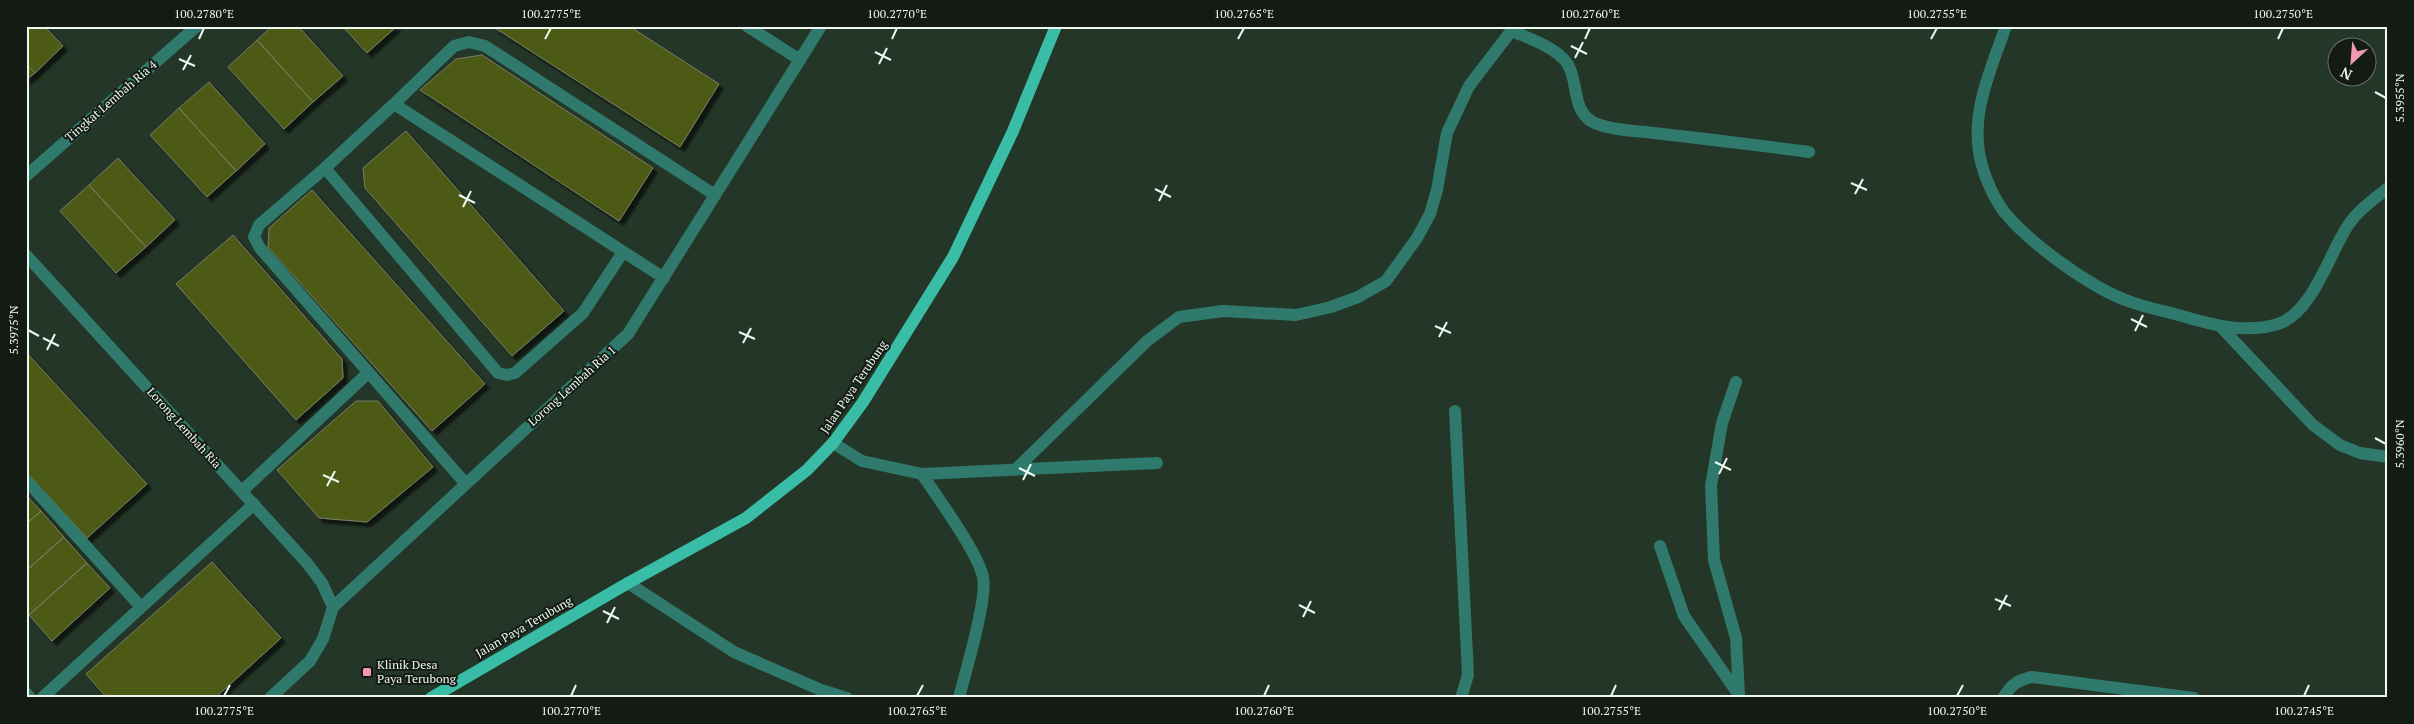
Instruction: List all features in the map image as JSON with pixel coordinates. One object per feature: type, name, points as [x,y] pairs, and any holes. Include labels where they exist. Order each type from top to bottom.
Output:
[{"type":"main road","name":"Jalan Paya Terubung","points":[[431,698],[628,583],[746,518],[807,470],[833,443],[863,402],[953,257],[1013,131],[1056,26]]},
{"type":"street","name":"Tingkat Lembah Ria 4","points":[[26,176],[196,26]]},
{"type":"street","points":[[747,26],[800,60]]},
{"type":"street","name":"Lorong Lembah Ria 1","points":[[270,698],[310,661],[323,639],[333,607],[628,334],[821,26]]},
{"type":"street","points":[[2006,26],[1982,96],[1976,133],[1981,162],[1988,182],[2004,212],[2057,259],[2085,278],[2129,302],[2220,327],[2252,327],[2279,324],[2299,311],[2312,292],[2347,226],[2360,210],[2388,188]]},
{"type":"street","points":[[1015,470],[1147,341],[1179,317],[1223,311],[1296,315],[1331,307],[1358,297],[1386,281],[1417,238],[1430,214],[1437,190],[1447,133],[1469,86],[1513,29],[1554,52],[1566,62],[1572,74],[1575,95],[1583,114],[1593,122],[1631,130],[1809,152]]},
{"type":"street","points":[[465,483],[260,248],[254,237],[259,225],[325,168],[454,46],[470,42],[485,46],[715,196]]},
{"type":"street","points":[[394,104],[664,278]]},
{"type":"street","points":[[325,168],[498,373],[507,375],[514,373],[584,313],[624,252]]},
{"type":"street","name":"Lorong Lembah Ria","points":[[26,255],[307,563],[322,583],[333,607]]},
{"type":"street","points":[[2220,327],[2313,425],[2340,445],[2360,453],[2388,457]]},
{"type":"street","points":[[242,491],[368,374]]},
{"type":"street","points":[[1736,382],[1722,422],[1711,486],[1714,560],[1736,638],[1739,696]]},
{"type":"street","points":[[1455,411],[1468,675],[1461,698]]},
{"type":"street","points":[[833,443],[862,461],[922,474],[1156,464]]},
{"type":"street","points":[[922,474],[977,560],[984,578],[982,604],[958,698]]},
{"type":"street","points":[[26,480],[141,607]]},
{"type":"street","points":[[42,698],[254,504]]},
{"type":"street","points":[[1660,546],[1684,616],[1739,696]]},
{"type":"street","points":[[628,583],[734,652],[821,690],[847,698]]},
{"type":"street","points":[[2004,698],[2009,688],[2019,680],[2032,677],[2194,698]]},
{"type":"street","points":[[26,693],[30,698]]},
{"type":"building","points":[[26,26],[44,26],[63,46],[35,73],[26,64]]},
{"type":"building","points":[[272,26],[298,26],[343,76],[313,102],[257,40]]},
{"type":"building","points":[[342,26],[396,26],[396,27],[367,53]]},
{"type":"building","points":[[496,26],[629,26],[719,84],[680,147],[495,28]]},
{"type":"building","points":[[257,40],[313,102],[284,129],[228,67]]},
{"type":"building","points":[[482,55],[653,168],[619,221],[420,90],[456,59]]},
{"type":"building","points":[[26,64],[35,73],[26,80]]},
{"type":"building","points":[[209,82],[265,144],[236,171],[179,108]]},
{"type":"building","points":[[179,108],[236,171],[207,197],[150,135]]},
{"type":"building","points":[[406,131],[564,311],[512,356],[365,188],[363,168]]},
{"type":"building","points":[[118,158],[175,220],[146,247],[89,185]]},
{"type":"building","points":[[89,185],[146,247],[116,273],[60,211]]},
{"type":"building","points":[[312,190],[485,384],[432,431],[268,247],[269,228]]},
{"type":"building","points":[[233,235],[342,359],[343,378],[296,420],[176,284]]},
{"type":"building","points":[[26,352],[147,484],[87,538],[26,472]]},
{"type":"building","points":[[356,401],[378,401],[433,467],[367,522],[319,518],[277,470]]},
{"type":"building","points":[[26,495],[41,511],[26,524]]},
{"type":"building","points":[[41,511],[64,537],[26,571],[26,524]]},
{"type":"building","points":[[64,537],[87,563],[29,615],[26,612],[26,571]]},
{"type":"building","points":[[212,562],[281,638],[215,698],[107,698],[86,674]]},
{"type":"building","points":[[87,563],[110,588],[52,641],[29,615]]},
{"type":"place","name":"Klinik Desa Paya Terubong","points":[[367,672]]}]
